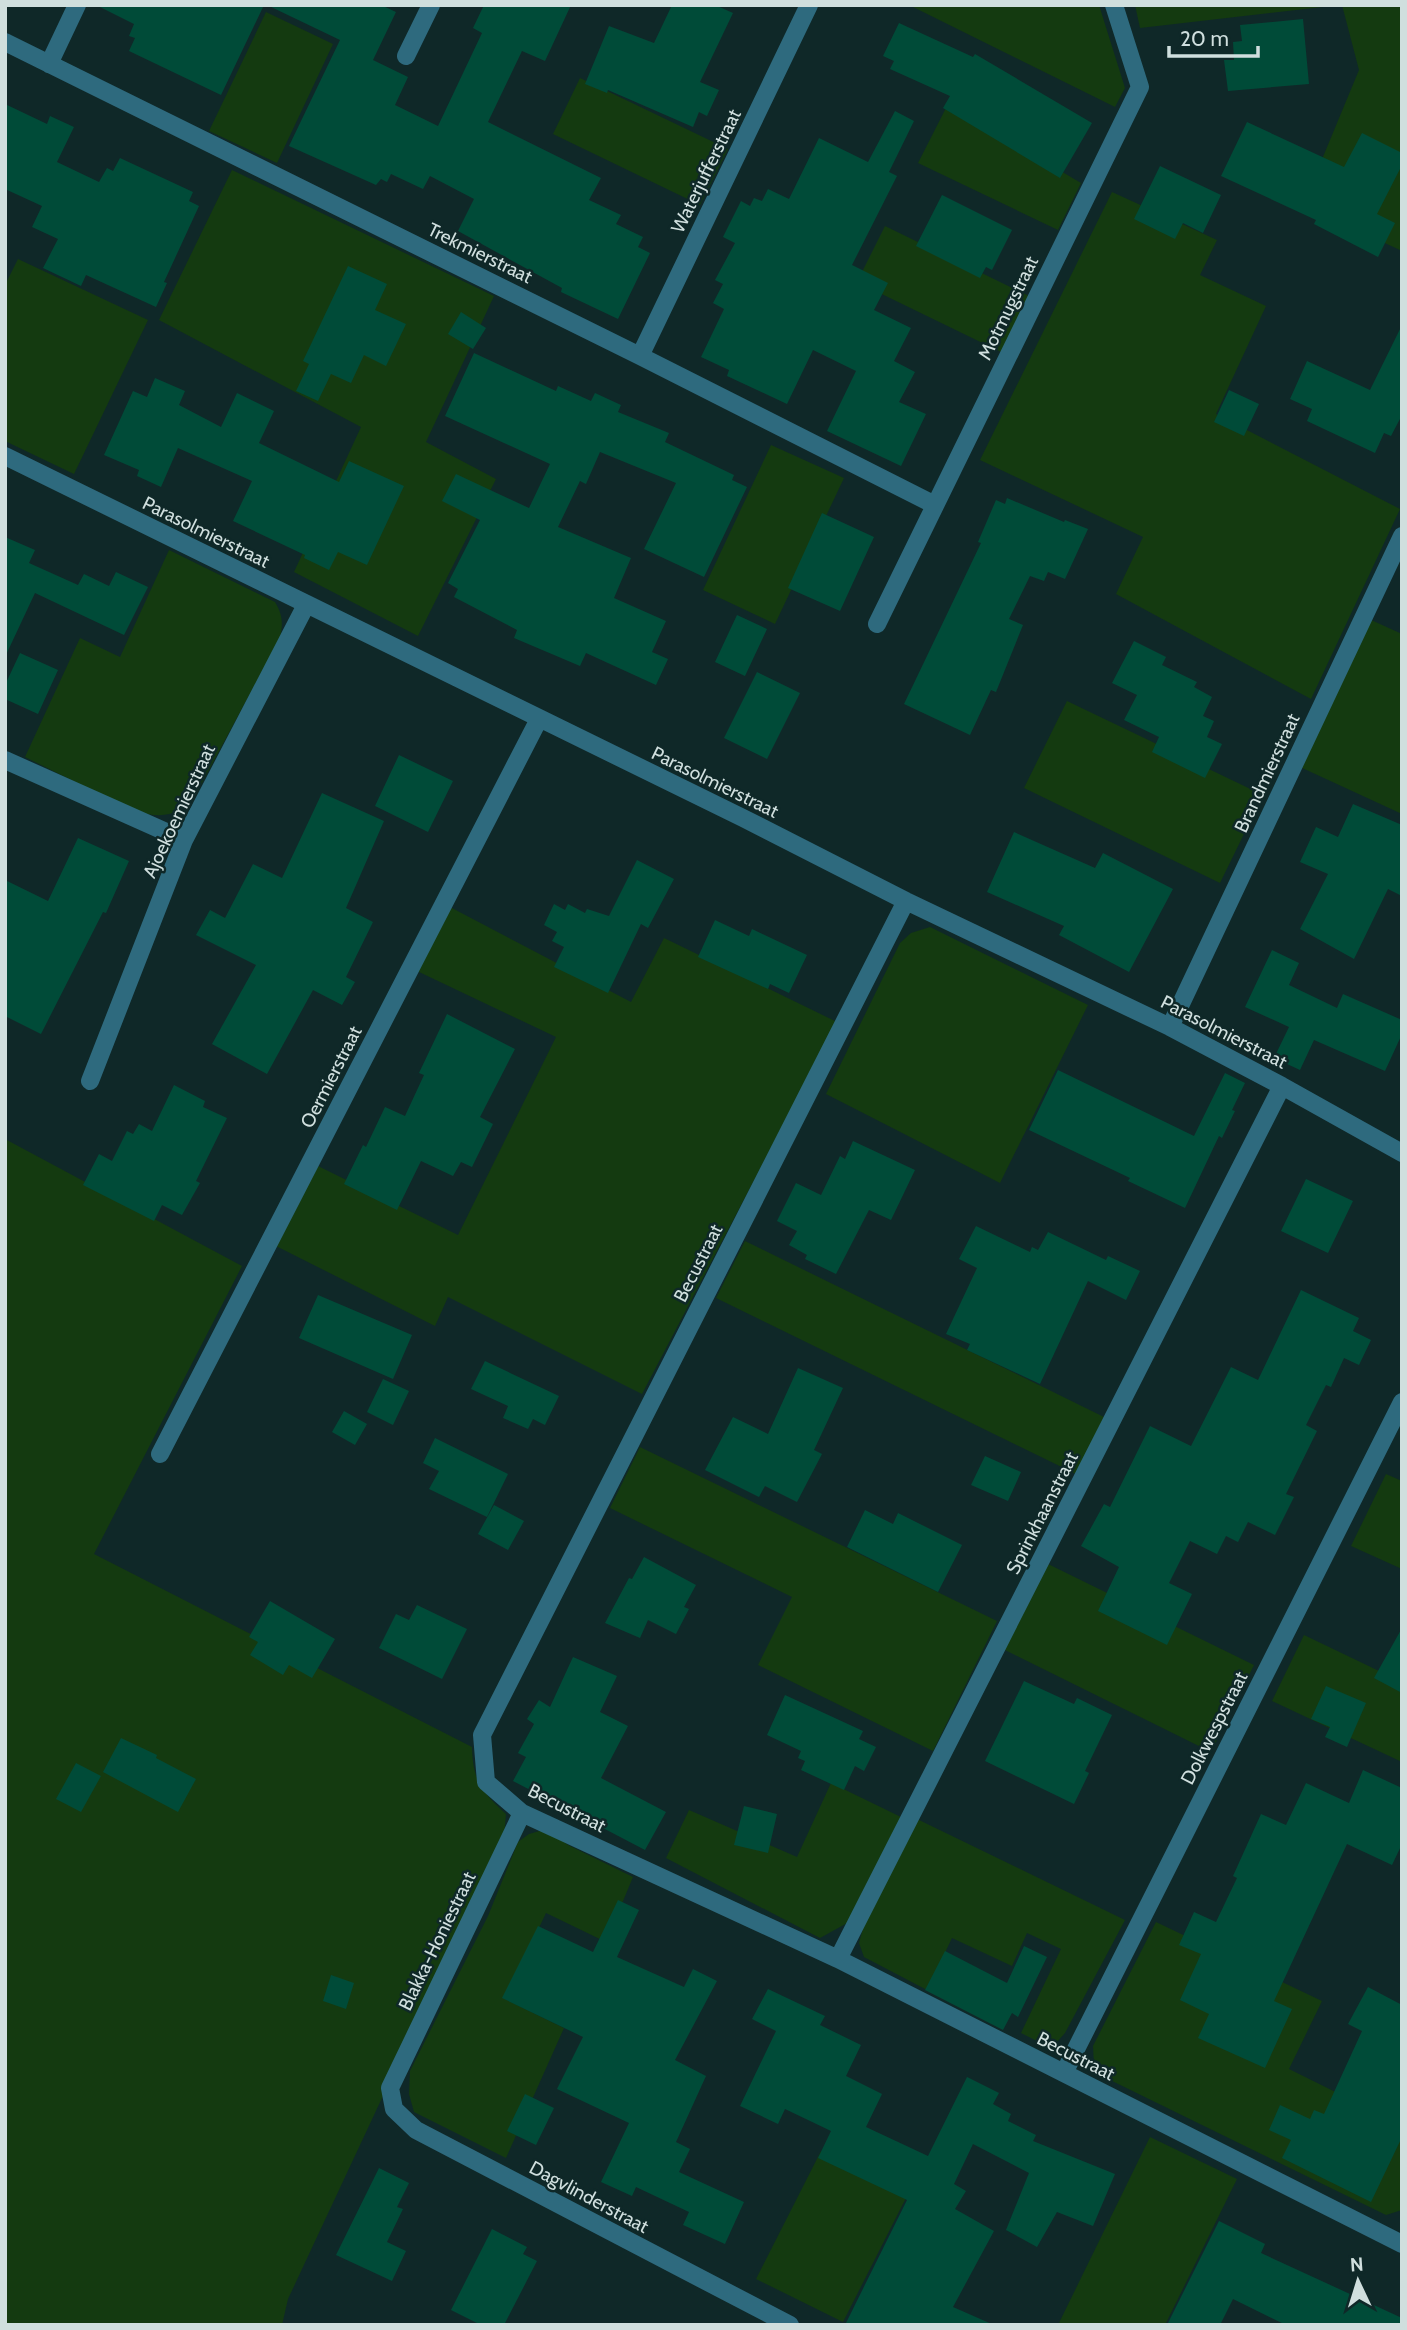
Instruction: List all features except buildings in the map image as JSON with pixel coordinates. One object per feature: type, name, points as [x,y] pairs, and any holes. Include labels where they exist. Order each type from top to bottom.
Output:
[{"type":"street","points":[[49,64],[77,5]]},
{"type":"street","points":[[406,57],[431,5]]},
{"type":"street","name":"Waterjufferstraat","points":[[640,356],[809,5]]},
{"type":"street","name":"Motmugstraat","points":[[877,624],[1140,87],[1114,5]]},
{"type":"street","name":"Trekmierstraat","points":[[5,42],[936,505]]},
{"type":"street","name":"Parasolmierstraat","points":[[5,456],[906,901],[1170,1027],[1402,1153]]},
{"type":"street","name":"Brandmierstraat","points":[[1170,1027],[1402,536]]},
{"type":"street","name":"Ajoekoemierstraat","points":[[90,1081],[184,840],[306,605]]},
{"type":"street","name":"Oermierstraat","points":[[160,1454],[539,719]]},
{"type":"street","points":[[5,760],[184,840]]},
{"type":"street","name":"Becustraat","points":[[906,901],[482,1735],[486,1782],[522,1813],[838,1959],[1400,2240]]},
{"type":"street","name":"Sprinkhaanstraat","points":[[838,1959],[1282,1086]]},
{"type":"street","name":"Dolkwespstraat","points":[[1064,2073],[1402,1402]]},
{"type":"street","name":"Blakka-Honiestraat","points":[[390,2088],[522,1813]]},
{"type":"street","name":"Dagvlinderstraat","points":[[390,2088],[394,2109],[416,2130],[790,2325]]},
{"type":"green space","points":[[909,5],[1099,5],[1125,88],[1115,107]]},
{"type":"green space","points":[[1135,5],[1340,5],[1140,28]]},
{"type":"green space","points":[[1342,5],[1402,5],[1402,251],[1303,205],[1359,70]]},
{"type":"green space","points":[[266,12],[333,44],[277,163],[209,131]]},
{"type":"green space","points":[[580,78],[728,149],[700,205],[553,134]]},
{"type":"green space","points":[[948,104],[1081,183],[1058,230],[918,163]]},
{"type":"green space","points":[[232,170],[494,296],[426,442],[496,479],[418,636],[294,572],[361,427],[159,320]]},
{"type":"green space","points":[[1112,192],[1217,240],[1200,275],[1266,306],[1216,414],[1400,509],[1311,699],[1116,594],[1143,537],[980,460]]},
{"type":"green space","points":[[885,226],[1029,296],[1001,352],[857,282]]},
{"type":"green space","points":[[18,259],[148,320],[74,474],[5,441],[5,285]]},
{"type":"green space","points":[[771,445],[844,478],[775,624],[703,590]]},
{"type":"green space","points":[[169,550],[275,602],[281,615],[282,628],[280,638],[197,792],[177,811],[154,815],[134,811],[25,757],[80,638],[120,657]]},
{"type":"green space","points":[[1369,619],[1402,634],[1402,814],[1300,767]]},
{"type":"green space","points":[[1067,701],[1263,795],[1220,883],[1024,788]]},
{"type":"green space","points":[[450,907],[631,1002],[664,938],[837,1022],[642,1394],[448,1297],[435,1326],[276,1246],[318,1166],[458,1235],[556,1037],[417,971]]},
{"type":"green space","points":[[930,927],[1088,1005],[1000,1183],[826,1094],[900,943],[911,933]]},
{"type":"green space","points":[[5,1139],[242,1266],[94,1554],[472,1747],[474,1769],[480,1785],[506,1814],[504,1837],[288,2299],[282,2325],[5,2325]]},
{"type":"green space","points":[[745,1241],[1104,1417],[1076,1474],[716,1298]]},
{"type":"green space","points":[[640,1447],[997,1621],[933,1751],[758,1665],[792,1597],[610,1508]]},
{"type":"green space","points":[[1386,1474],[1402,1481],[1402,1569],[1351,1546]]},
{"type":"green space","points":[[1046,1563],[1254,1665],[1211,1752],[1003,1649]]},
{"type":"green space","points":[[1304,1635],[1402,1682],[1402,1762],[1272,1701]]},
{"type":"green space","points":[[831,1783],[901,1817],[849,1922],[820,1938],[666,1858],[689,1810],[797,1857]]},
{"type":"green space","points":[[917,1819],[1125,1920],[1065,2033],[1056,2043],[1041,2043],[1021,2033],[1061,1949],[1027,1933],[1012,1966],[952,1938],[927,1990],[864,1957],[859,1943],[864,1925]]},
{"type":"green space","points":[[543,1830],[633,1877],[606,1942],[546,1913],[505,1999],[564,2028],[506,2158],[414,2112],[409,2094],[410,2071],[488,1916],[518,1842],[529,1834]]},
{"type":"green space","points":[[1156,1922],[1322,2001],[1289,2069],[1402,2125],[1402,2210],[1386,2215],[1106,2078],[1094,2065],[1093,2046]]},
{"type":"green space","points":[[1150,2137],[1237,2179],[1165,2325],[1058,2325]]},
{"type":"green space","points":[[821,2151],[908,2194],[843,2322],[756,2279]]}]
